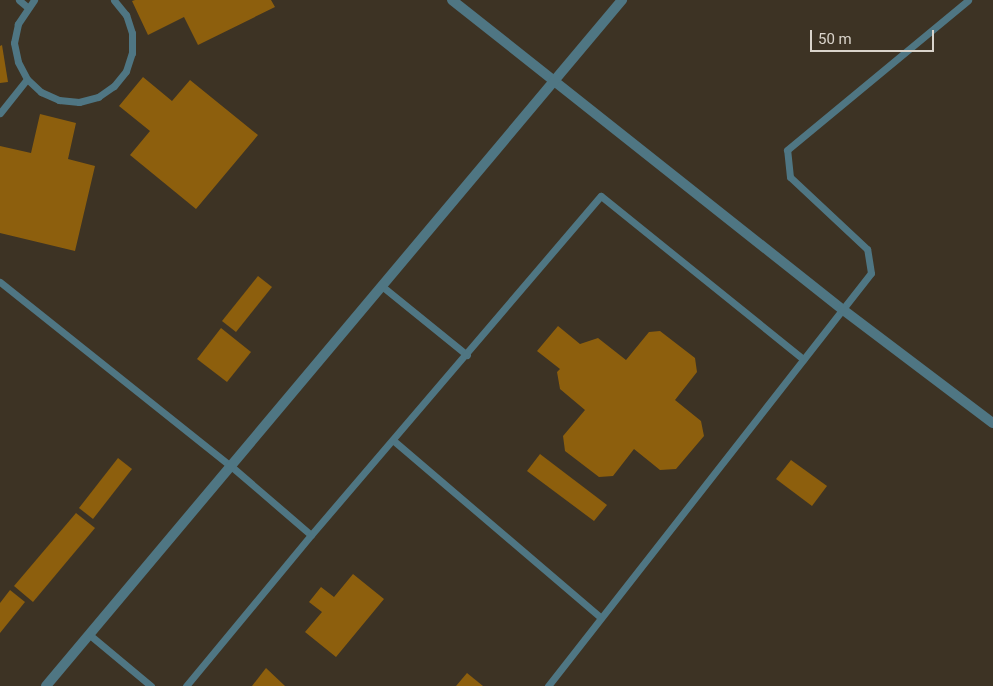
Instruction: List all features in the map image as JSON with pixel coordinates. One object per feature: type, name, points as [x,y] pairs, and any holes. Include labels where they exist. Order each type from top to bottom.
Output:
[{"type":"street","points":[[452,0],[842,309],[993,423]]},
{"type":"street","points":[[46,686],[556,82],[622,0]]},
{"type":"lane","points":[[18,0],[27,7]]},
{"type":"lane","points":[[34,0],[27,7],[18,24],[14,43],[18,62],[27,80],[50,96],[79,102],[98,97],[114,86],[126,71],[132,53],[132,33],[126,15],[114,0]]},
{"type":"lane","points":[[548,686],[871,273],[867,249],[790,177],[787,150],[968,0]]},
{"type":"lane","points":[[0,113],[27,80]]},
{"type":"lane","points":[[186,686],[311,534],[394,441],[601,196],[804,359]]},
{"type":"lane","points":[[0,282],[232,467],[311,534]]},
{"type":"lane","points":[[383,287],[467,355]]},
{"type":"lane","points":[[394,441],[601,618]]},
{"type":"lane","points":[[90,636],[151,686]]},
{"type":"building","points":[[271,0],[275,7],[198,45],[184,17],[148,35],[132,1]]},
{"type":"building","points":[[2,45],[8,82],[0,83],[0,46]]},
{"type":"building","points":[[143,77],[172,101],[190,80],[258,135],[196,209],[130,155],[150,131],[119,106]]},
{"type":"building","points":[[40,114],[76,123],[68,159],[95,166],[75,251],[0,233],[0,146],[31,153]]},
{"type":"building","points":[[258,276],[272,287],[236,332],[222,321]]},
{"type":"building","points":[[558,326],[580,344],[598,338],[626,360],[649,332],[660,331],[695,358],[697,372],[675,400],[701,421],[704,436],[676,469],[660,470],[634,449],[613,476],[599,477],[565,451],[563,436],[585,410],[560,389],[557,372],[560,369],[537,351]]},
{"type":"building","points":[[221,328],[251,352],[227,382],[197,359]]},
{"type":"building","points":[[540,454],[607,505],[594,521],[527,471]]},
{"type":"building","points":[[118,458],[132,469],[93,519],[79,508]]},
{"type":"building","points":[[791,460],[827,486],[812,506],[776,479]]},
{"type":"building","points":[[76,513],[95,528],[33,602],[14,586]]},
{"type":"building","points":[[353,574],[384,599],[336,657],[305,632],[322,612],[309,602],[321,587],[334,597]]},
{"type":"building","points":[[10,590],[25,602],[0,633],[0,603]]},
{"type":"building","points":[[266,668],[285,686],[252,686]]},
{"type":"building","points":[[467,673],[483,686],[456,686]]}]
